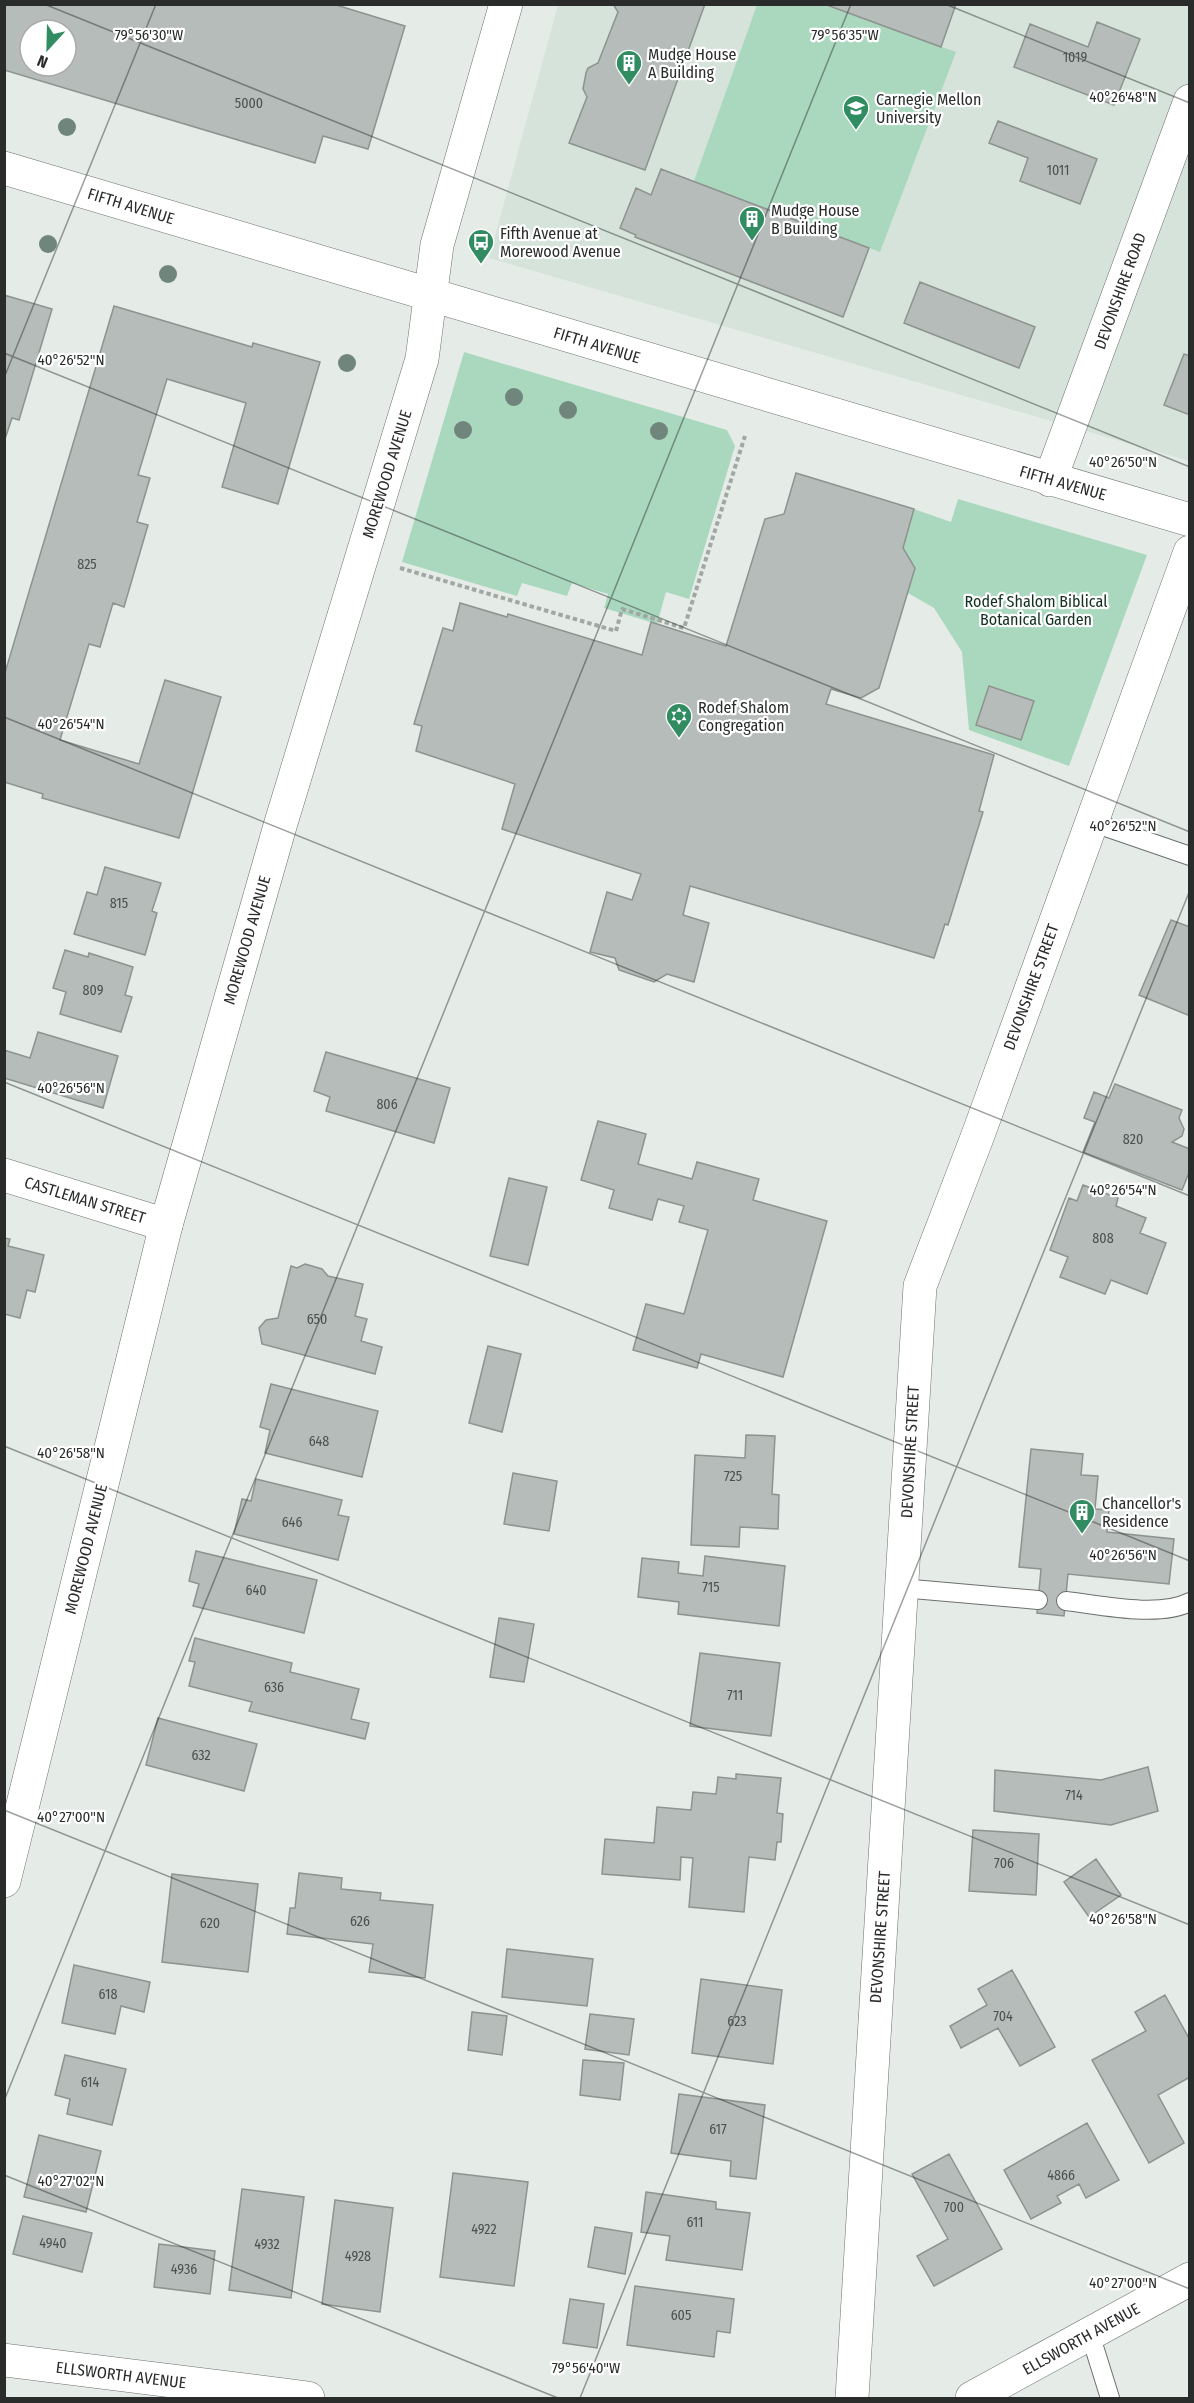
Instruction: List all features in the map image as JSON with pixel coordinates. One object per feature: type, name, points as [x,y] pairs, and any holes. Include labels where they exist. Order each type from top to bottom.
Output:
[{"type":"main road","name":"MOREWOOD AVENUE","points":[[4,1881],[166,1225],[280,826],[422,359],[437,245],[506,4]]},
{"type":"main road","name":"DEVONSHIRE ROAD","points":[[1050,480],[1190,101]]},
{"type":"main road","name":"FIFTH AVENUE","points":[[4,168],[1190,520]]},
{"type":"main road","name":"DEVONSHIRE STREET","points":[[852,2398],[920,1286],[978,1135],[1190,552]]},
{"type":"main road","name":"CASTLEMAN STREET","points":[[4,1175],[166,1225]]},
{"type":"main road","name":"ELLSWORTH AVENUE","points":[[972,2398],[1190,2279]]},
{"type":"main road","name":"ELLSWORTH AVENUE","points":[[4,2360],[308,2398]]},
{"type":"lane","points":[[1091,822],[1190,856]]},
{"type":"lane","points":[[901,1588],[1038,1600]]},
{"type":"lane","points":[[1066,1601],[1139,1609],[1178,1608],[1190,1602]]},
{"type":"lane","points":[[1090,2334],[1110,2398]]},
{"type":"path","points":[[399,568],[616,631],[622,609],[684,628],[744,436]]},
{"type":"shaded area","name":"Carnegie Mellon University","points":[[558,5],[1189,5],[1189,461],[489,258]]},
{"type":"green space","points":[[757,5],[824,5],[956,52],[880,252],[694,181]]},
{"type":"green space","points":[[464,352],[727,430],[735,446],[689,599],[666,592],[657,624],[604,608],[608,594],[572,583],[567,596],[522,583],[517,596],[402,562]]},
{"type":"green space","name":"Rodef Shalom Biblical Botanical Garden","points":[[958,499],[1147,555],[1069,766],[969,730],[962,652],[934,608],[908,593],[915,568],[903,548],[914,509],[951,522]]},
{"type":"building","points":[[4,4],[333,4],[405,26],[368,149],[323,136],[315,163],[31,78],[78,78],[78,18],[18,18],[18,74],[4,70]]},
{"type":"building","name":"Mudge House A Building","points":[[613,4],[705,4],[645,170],[569,143],[587,97],[583,89],[586,73],[588,68],[598,63],[618,12]]},
{"type":"building","points":[[824,4],[956,4],[941,47]]},
{"type":"building","points":[[1097,22],[1140,39],[1114,105],[1014,67],[1030,24],[1088,47]]},
{"type":"building","points":[[998,121],[1097,159],[1080,204],[1020,181],[1028,158],[989,143]]},
{"type":"building","name":"Mudge House B Building","points":[[661,169],[869,248],[843,317],[635,237],[636,235],[620,228],[636,188],[651,195]]},
{"type":"building","points":[[920,282],[1035,327],[1019,368],[904,323]]},
{"type":"building","points":[[4,295],[52,309],[19,420],[12,418],[4,442]]},
{"type":"building","points":[[114,306],[252,347],[253,343],[320,362],[278,504],[222,487],[246,403],[167,379],[138,475],[150,478],[137,522],[148,525],[124,607],[113,603],[100,647],[89,644],[60,740],[139,764],[165,680],[221,697],[179,838],[42,798],[43,794],[4,782],[4,676]]},
{"type":"building","points":[[1184,354],[1190,356],[1190,415],[1164,405]]},
{"type":"building","name":"Rodef Shalom Congregation","points":[[796,473],[914,509],[903,548],[915,568],[879,688],[861,698],[831,689],[826,704],[994,755],[979,811],[983,812],[948,925],[945,924],[934,958],[690,886],[683,915],[709,923],[694,982],[667,974],[654,982],[619,970],[615,958],[590,952],[607,892],[632,900],[641,874],[502,829],[515,784],[416,751],[422,726],[414,724],[443,628],[453,631],[460,603],[507,617],[508,614],[642,655],[651,622],[726,646],[765,519],[784,514]]},
{"type":"building","points":[[989,686],[1034,701],[1021,740],[976,725]]},
{"type":"building","points":[[105,867],[161,883],[152,911],[157,913],[145,955],[74,934],[87,892],[97,895]]},
{"type":"building","points":[[1171,920],[1190,927],[1190,1016],[1139,995]]},
{"type":"building","points":[[65,950],[88,957],[89,953],[133,967],[125,995],[132,997],[121,1032],[60,1014],[66,992],[53,988]]},
{"type":"building","points":[[38,1032],[118,1056],[103,1108],[4,1078],[4,1050],[30,1058]]},
{"type":"building","points":[[326,1052],[450,1088],[434,1143],[326,1111],[330,1097],[314,1091]]},
{"type":"building","points":[[1115,1084],[1182,1110],[1179,1118],[1184,1129],[1182,1136],[1172,1142],[1190,1149],[1190,1170],[1182,1190],[1083,1152],[1095,1122],[1084,1118],[1094,1092],[1109,1098]]},
{"type":"building","points":[[598,1121],[646,1134],[638,1164],[692,1179],[697,1162],[759,1179],[753,1200],[827,1221],[783,1377],[701,1354],[697,1368],[633,1350],[646,1304],[684,1314],[708,1230],[679,1222],[684,1206],[658,1199],[652,1220],[609,1208],[614,1190],[581,1180]]},
{"type":"building","points":[[509,1178],[547,1187],[528,1265],[490,1256]]},
{"type":"building","points":[[1083,1185],[1118,1198],[1116,1206],[1146,1218],[1140,1233],[1166,1243],[1147,1294],[1111,1280],[1105,1294],[1060,1277],[1068,1257],[1050,1250],[1069,1198],[1077,1201]]},
{"type":"building","points":[[4,1238],[10,1239],[8,1246],[44,1255],[35,1292],[27,1290],[20,1318],[4,1314]]},
{"type":"building","points":[[305,1264],[322,1269],[328,1276],[363,1284],[355,1316],[367,1319],[361,1341],[382,1347],[375,1374],[262,1344],[259,1328],[266,1320],[278,1318],[291,1266],[297,1268]]},
{"type":"building","points":[[488,1346],[521,1354],[502,1432],[469,1423]]},
{"type":"building","points":[[271,1384],[378,1411],[362,1477],[265,1453],[270,1430],[260,1427]]},
{"type":"building","points":[[746,1435],[775,1436],[772,1494],[779,1495],[778,1529],[740,1527],[739,1547],[691,1545],[695,1455],[745,1458]]},
{"type":"building","name":"Chancellor's Residence","points":[[1031,1449],[1083,1454],[1081,1475],[1098,1476],[1095,1509],[1109,1510],[1107,1532],[1174,1539],[1169,1584],[1068,1574],[1064,1616],[1037,1613],[1041,1569],[1019,1567]]},
{"type":"building","points":[[513,1473],[557,1481],[549,1531],[504,1524]]},
{"type":"building","points":[[256,1479],[342,1500],[338,1515],[349,1517],[338,1560],[234,1534],[242,1499],[251,1501]]},
{"type":"building","points":[[196,1551],[317,1580],[304,1633],[193,1606],[199,1584],[189,1581]]},
{"type":"building","points":[[705,1556],[785,1566],[779,1626],[678,1614],[679,1602],[638,1597],[642,1558],[679,1562],[678,1573],[703,1576]]},
{"type":"building","points":[[499,1618],[534,1624],[524,1682],[490,1677]]},
{"type":"building","points":[[195,1638],[292,1663],[290,1672],[359,1689],[351,1719],[369,1723],[365,1739],[249,1711],[252,1702],[189,1686],[195,1662],[189,1661]]},
{"type":"building","points":[[700,1653],[780,1663],[771,1736],[690,1726]]},
{"type":"building","points":[[158,1718],[257,1744],[244,1791],[146,1765]]},
{"type":"building","points":[[1148,1767],[1158,1811],[1111,1825],[994,1811],[995,1770],[1101,1780]]},
{"type":"building","points":[[736,1774],[781,1778],[777,1813],[783,1814],[781,1842],[777,1842],[775,1860],[749,1857],[744,1912],[689,1907],[693,1858],[681,1857],[680,1880],[602,1874],[605,1839],[654,1843],[657,1807],[691,1810],[693,1792],[716,1794],[718,1777],[736,1779]]},
{"type":"building","points":[[973,1830],[1039,1834],[1036,1895],[969,1891]]},
{"type":"building","points":[[1096,1859],[1121,1895],[1089,1917],[1064,1882]]},
{"type":"building","points":[[299,1873],[342,1878],[341,1889],[381,1893],[380,1900],[433,1905],[425,1978],[369,1972],[373,1944],[287,1934],[290,1908],[295,1908]]},
{"type":"building","points":[[172,1874],[258,1884],[248,1972],[162,1962]]},
{"type":"building","points":[[507,1949],[593,1959],[587,2006],[502,1997]]},
{"type":"building","points":[[74,1965],[150,1982],[144,2012],[121,2006],[115,2034],[62,2023]]},
{"type":"building","points":[[1012,1970],[1055,2047],[1020,2066],[998,2028],[961,2048],[950,2026],[987,2005],[978,1989]]},
{"type":"building","points":[[701,1979],[782,1990],[773,2064],[692,2053]]},
{"type":"building","points":[[1165,1995],[1190,2040],[1190,2077],[1158,2095],[1184,2143],[1149,2163],[1092,2060],[1146,2031],[1135,2012]]},
{"type":"building","points":[[472,2012],[507,2016],[502,2055],[468,2050]]},
{"type":"building","points":[[590,2014],[634,2019],[629,2055],[585,2049]]},
{"type":"building","points":[[65,2055],[126,2069],[112,2125],[67,2114],[70,2099],[55,2095]]},
{"type":"building","points":[[583,2060],[624,2063],[620,2100],[580,2095]]},
{"type":"building","points":[[679,2094],[765,2105],[756,2179],[730,2176],[731,2161],[671,2153]]},
{"type":"building","points":[[1087,2123],[1119,2180],[1086,2198],[1079,2184],[1057,2196],[1061,2203],[1031,2219],[1004,2170]]},
{"type":"building","points":[[39,2135],[101,2151],[86,2212],[24,2197]]},
{"type":"building","points":[[949,2154],[1002,2249],[934,2286],[917,2256],[948,2239],[912,2174]]},
{"type":"building","points":[[453,2173],[528,2182],[514,2286],[440,2277]]},
{"type":"building","points":[[242,2189],[304,2197],[291,2298],[229,2290]]},
{"type":"building","points":[[646,2192],[716,2202],[716,2209],[750,2213],[742,2270],[666,2260],[670,2236],[641,2232]]},
{"type":"building","points":[[335,2200],[393,2208],[380,2312],[322,2304]]},
{"type":"building","points":[[23,2216],[92,2233],[82,2272],[13,2254]]},
{"type":"building","points":[[595,2227],[632,2233],[625,2274],[588,2267]]},
{"type":"building","points":[[159,2244],[215,2251],[210,2294],[154,2287]]},
{"type":"building","points":[[635,2286],[734,2299],[730,2333],[717,2331],[714,2357],[627,2345]]},
{"type":"building","points":[[570,2299],[604,2304],[597,2348],[563,2343]]},
{"type":"place","name":"Mudge House A Building","points":[[629,86]]},
{"type":"place","name":"Carnegie Mellon University","points":[[856,131]]},
{"type":"place","name":"Mudge House B Building","points":[[752,242]]},
{"type":"place","name":"Fifth Avenue at Morewood Avenue","points":[[481,265]]},
{"type":"place","name":"Rodef Shalom Congregation","points":[[679,739]]},
{"type":"place","name":"Chancellor's Residence","points":[[1082,1535]]}]
